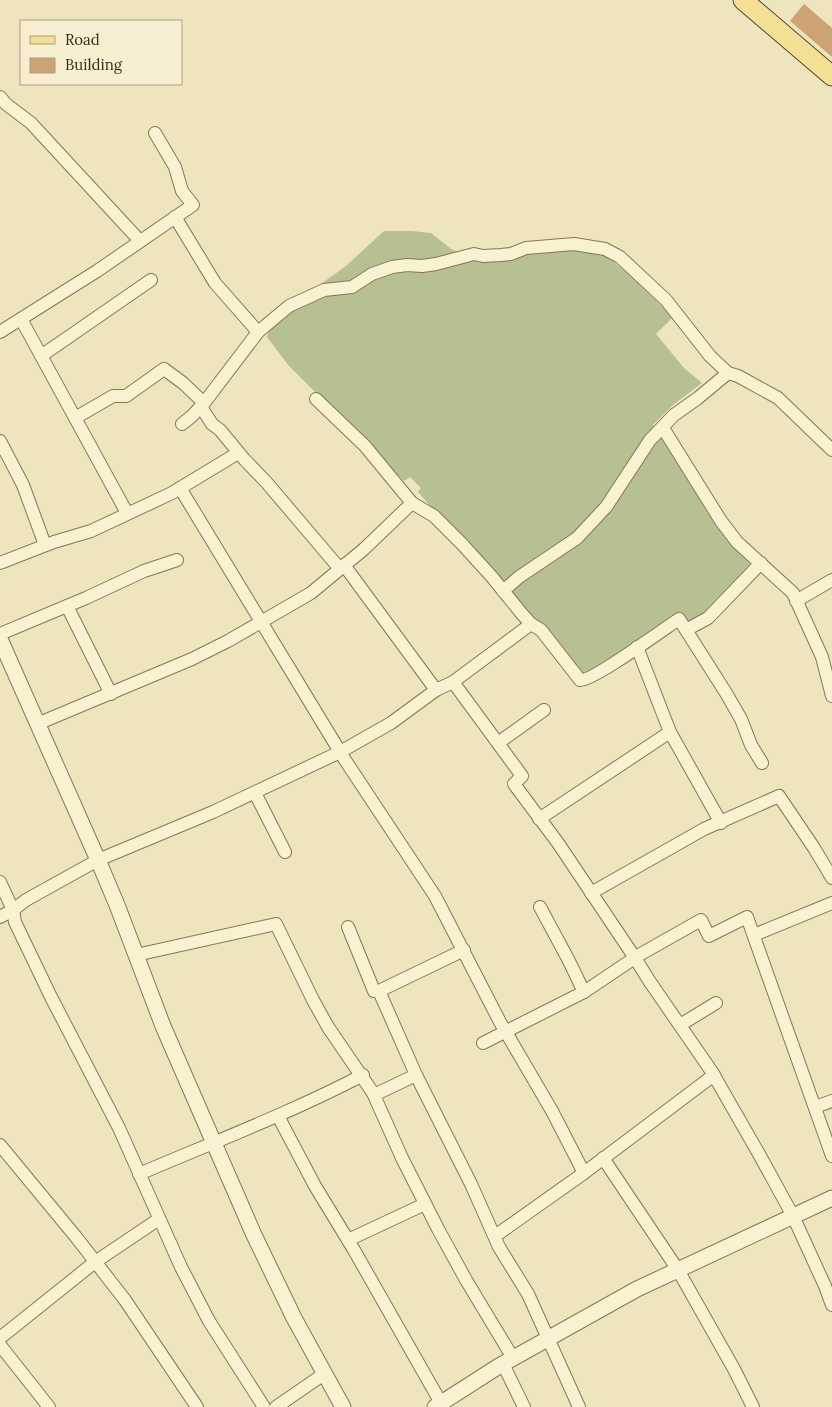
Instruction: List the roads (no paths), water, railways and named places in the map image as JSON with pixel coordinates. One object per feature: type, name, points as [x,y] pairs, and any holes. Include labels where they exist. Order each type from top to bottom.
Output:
[{"type":"main road","points":[[744,0],[832,76]]},
{"type":"street","points":[[0,97],[6,104],[31,122],[140,241]]},
{"type":"street","points":[[0,332],[97,271],[193,205],[182,191],[175,167],[155,133]]},
{"type":"street","points":[[175,217],[215,283],[258,332]]},
{"type":"street","points":[[182,424],[202,405],[258,332],[289,306],[324,290],[352,287],[372,274],[392,267],[422,266],[474,254],[484,256],[511,254],[526,248],[574,244],[605,249],[620,257],[666,300],[710,356],[728,373],[738,376],[778,398],[832,450]]},
{"type":"street","points":[[41,356],[151,280]]},
{"type":"street","points":[[21,319],[127,513]]},
{"type":"street","points":[[75,418],[113,396],[126,396],[164,370],[183,383],[202,405],[212,424],[220,430],[238,453],[342,567],[436,690]]},
{"type":"street","points":[[503,591],[519,576],[577,538],[606,507],[650,440],[674,415],[728,373]]},
{"type":"street","points":[[316,399],[366,446],[412,503],[434,516],[462,544],[531,624],[541,630],[582,681],[679,619],[741,719],[751,745],[762,763]]},
{"type":"street","points":[[663,428],[721,521],[737,542],[792,593],[822,657],[832,696]]},
{"type":"street","points":[[0,441],[23,485],[45,545]]},
{"type":"street","points":[[0,563],[45,545],[91,531],[180,488],[238,453]]},
{"type":"street","points":[[180,488],[340,752],[435,896],[506,1032],[552,1111],[584,1173]]},
{"type":"street","points":[[37,724],[192,659],[228,641],[311,593],[364,550],[412,503]]},
{"type":"street","points":[[0,634],[144,571],[177,560]]},
{"type":"street","points":[[686,630],[708,618],[761,563]]},
{"type":"street","points":[[796,601],[832,580]]},
{"type":"street","points":[[67,606],[110,694]]},
{"type":"street","points":[[0,917],[26,900],[98,860],[213,812],[340,752],[391,723],[436,690],[453,682],[531,624]]},
{"type":"street","points":[[0,640],[98,860],[163,1026],[254,1235],[294,1318],[343,1407]]},
{"type":"street","points":[[637,647],[670,732],[721,823]]},
{"type":"street","points":[[453,682],[522,776],[514,784],[558,844],[714,1075],[760,1154],[793,1216],[831,1300]]},
{"type":"street","points":[[498,743],[544,710]]},
{"type":"street","points":[[539,819],[670,732]]},
{"type":"street","points":[[255,793],[285,852]]},
{"type":"street","points":[[591,893],[704,829],[779,796],[832,878]]},
{"type":"street","points":[[0,882],[13,910],[15,922],[119,1128],[181,1267],[209,1321],[264,1407]]},
{"type":"street","points":[[754,936],[832,902]]},
{"type":"street","points":[[540,907],[584,992]]},
{"type":"street","points":[[484,1043],[584,992],[635,958],[701,920],[709,936],[747,917],[832,1156]]},
{"type":"street","points":[[136,954],[276,924],[324,1020],[374,1095],[425,1204],[508,1361],[524,1407]]},
{"type":"street","points":[[348,927],[374,991],[464,950]]},
{"type":"street","points":[[379,990],[416,1075],[495,1236],[498,1247],[528,1294],[579,1407]]},
{"type":"street","points":[[680,1025],[716,1003]]},
{"type":"street","points":[[139,1174],[278,1116],[362,1075]]},
{"type":"street","points":[[374,1095],[416,1075]]},
{"type":"street","points":[[495,1236],[584,1173],[714,1075]]},
{"type":"street","points":[[815,1107],[832,1101]]},
{"type":"street","points":[[278,1116],[315,1186],[442,1404],[508,1361],[637,1289],[832,1198]]},
{"type":"street","points":[[0,1145],[125,1300],[197,1407]]},
{"type":"street","points":[[603,1158],[678,1270],[734,1368],[753,1407]]},
{"type":"street","points":[[348,1240],[425,1204]]},
{"type":"street","points":[[2,1332],[95,1262],[160,1219]]},
{"type":"street","points":[[0,1345],[49,1407]]},
{"type":"street","points":[[276,1407],[324,1374]]}]
